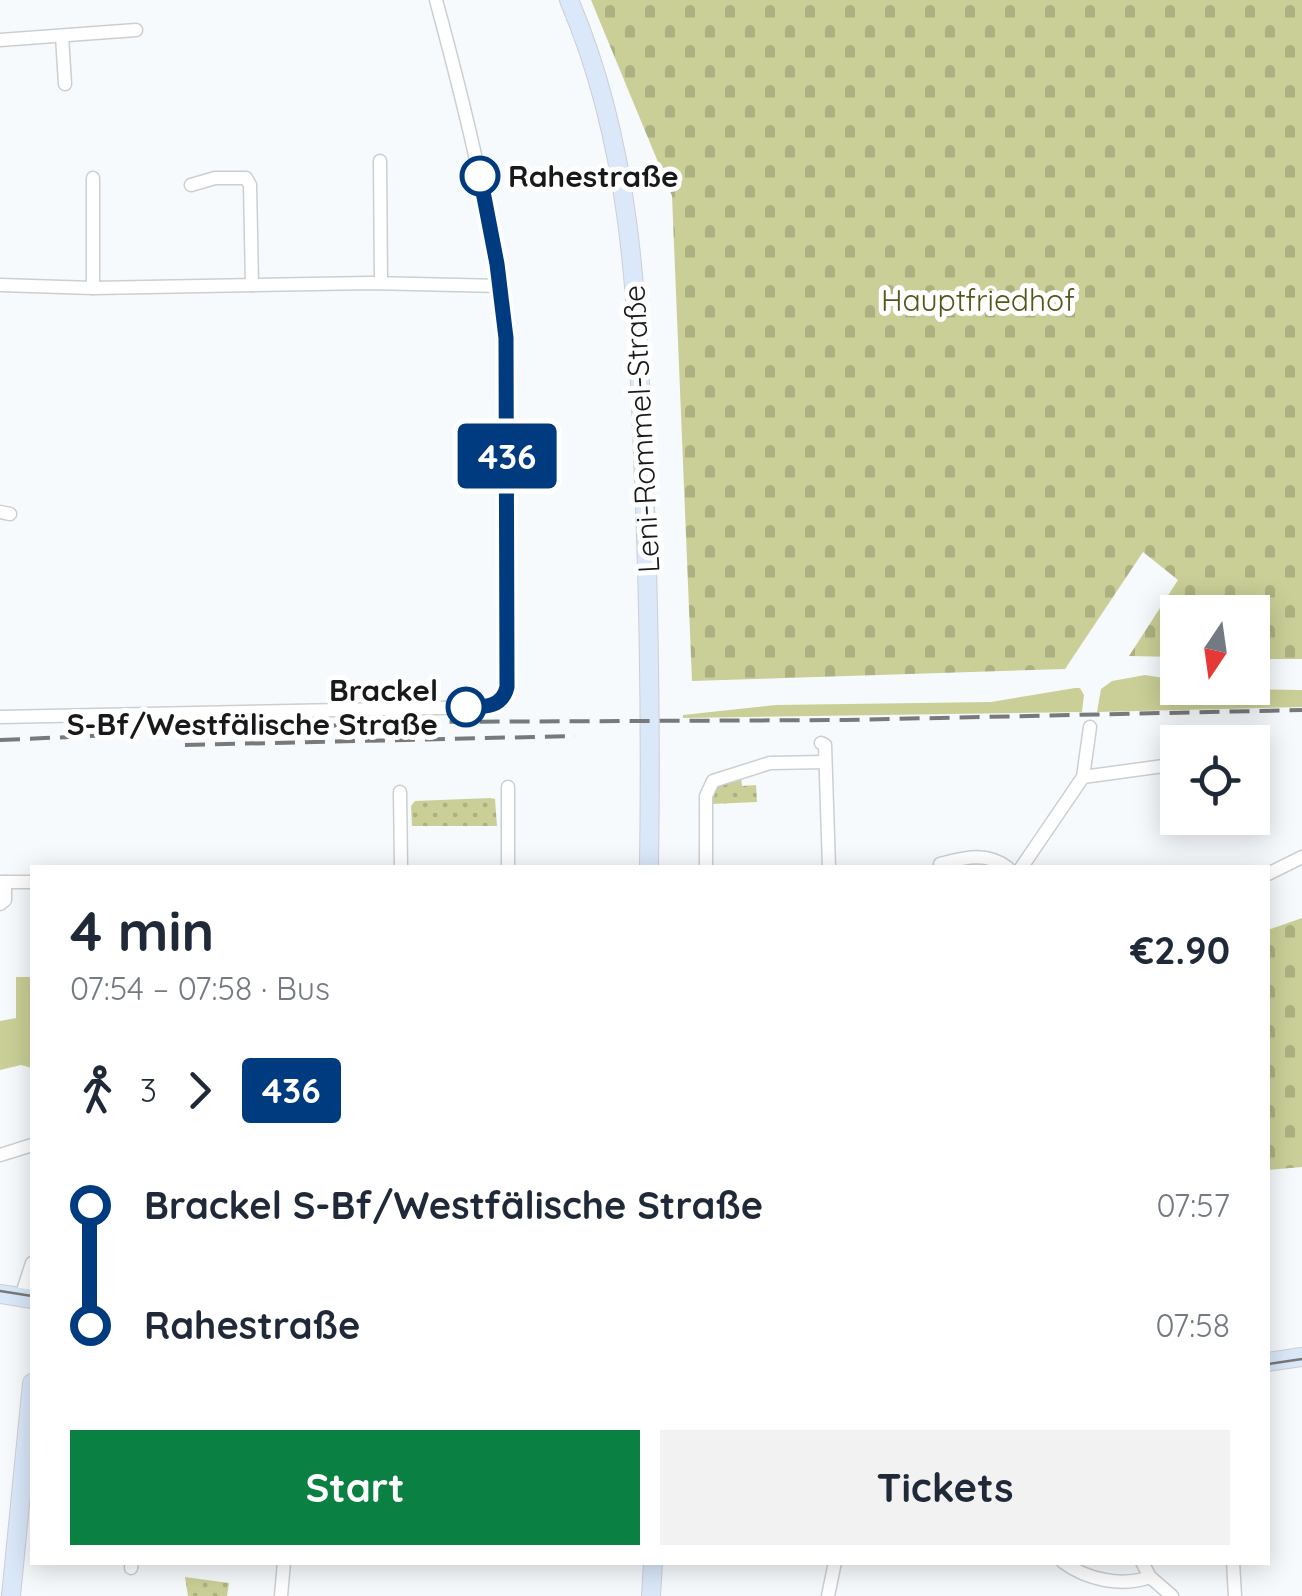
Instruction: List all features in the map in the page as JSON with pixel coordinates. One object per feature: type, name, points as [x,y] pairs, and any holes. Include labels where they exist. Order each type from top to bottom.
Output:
[{"type":"main road","name":"Leni-Rommel-Straße","points":[[569,0],[604,94],[630,229],[640,363],[650,626],[649,865]]},
{"type":"main road","points":[[0,1294],[27,1298]]},
{"type":"main road","points":[[1270,1362],[1302,1357]]},
{"type":"main road","points":[[11,1596],[26,1503],[30,1423]]},
{"type":"main road","points":[[652,1596],[653,1565]]},
{"type":"street","points":[[0,717],[487,707],[502,700],[507,687],[506,338],[482,189],[436,0]]},
{"type":"street","points":[[0,40],[136,30]]},
{"type":"street","points":[[62,36],[66,84]]},
{"type":"street","points":[[380,162],[381,283]]},
{"type":"street","points":[[94,178],[94,288]]},
{"type":"street","points":[[191,184],[215,178],[246,178],[250,185],[252,285]]},
{"type":"street","points":[[0,285],[500,286]]},
{"type":"street","points":[[1024,865],[1083,777],[1090,727]]},
{"type":"street","points":[[822,743],[829,865]]},
{"type":"street","points":[[706,865],[706,796],[713,781],[770,763],[825,762]]},
{"type":"street","points":[[1083,777],[1160,766]]},
{"type":"street","points":[[508,787],[508,865]]},
{"type":"street","points":[[400,792],[401,865]]},
{"type":"street","points":[[940,864],[984,857],[1004,865]]},
{"type":"street","points":[[1270,873],[1302,857]]},
{"type":"street","points":[[0,904],[5,900],[2,882],[30,882]]},
{"type":"street","points":[[0,1155],[30,1145]]},
{"type":"street","points":[[281,1596],[284,1565]]},
{"type":"street","points":[[828,1596],[834,1565]]},
{"type":"street","points":[[1068,1565],[1078,1572],[1128,1584],[1150,1577]]},
{"type":"street","points":[[1144,1565],[1150,1577],[1172,1596]]},
{"type":"street","points":[[1233,1565],[1235,1596]]},
{"type":"green space","name":"Hauptfriedhof","points":[[591,0],[1302,0],[1302,659],[1270,659],[1270,595],[1168,595],[1178,580],[1143,552],[1065,669],[692,681],[672,196]]},
{"type":"green space","name":"Hauptfriedhof","points":[[1160,608],[1160,657],[1129,656]]},
{"type":"green space","points":[[1145,675],[1160,677],[1160,705],[1270,705],[1270,689],[1302,690],[1302,707],[1097,712],[1101,689],[1112,681]]},
{"type":"green space","points":[[1080,688],[1084,695],[1082,712],[683,718],[776,705],[991,702]]},
{"type":"green space","points":[[741,777],[742,786],[756,785],[757,802],[712,804],[715,786]]},
{"type":"green space","points":[[495,799],[497,826],[412,826],[411,806],[415,801]]},
{"type":"green space","points":[[1302,918],[1302,1167],[1270,1170],[1270,929]]},
{"type":"green space","points":[[16,977],[30,977],[30,1067],[21,1065],[0,1070],[0,1021],[16,1018]]},
{"type":"green space","points":[[185,1577],[229,1583],[227,1596],[188,1596]]},
{"type":"tram line","points":[[0,1291],[30,1296]]},
{"type":"tram line","points":[[1270,1364],[1302,1359]]},
{"type":"railway","points":[[0,740],[415,722],[845,720],[1302,710]]},
{"type":"railway","points":[[185,745],[575,736]]},
{"type":"bus line","name":"436","points":[[466,707],[495,704],[502,700],[507,687],[506,338],[480,176]]},
{"type":"place","name":"Rahestraße","points":[[480,176]]},
{"type":"place","name":"Brackel S-Bf/Westfälische Straße","points":[[466,707]]}]
